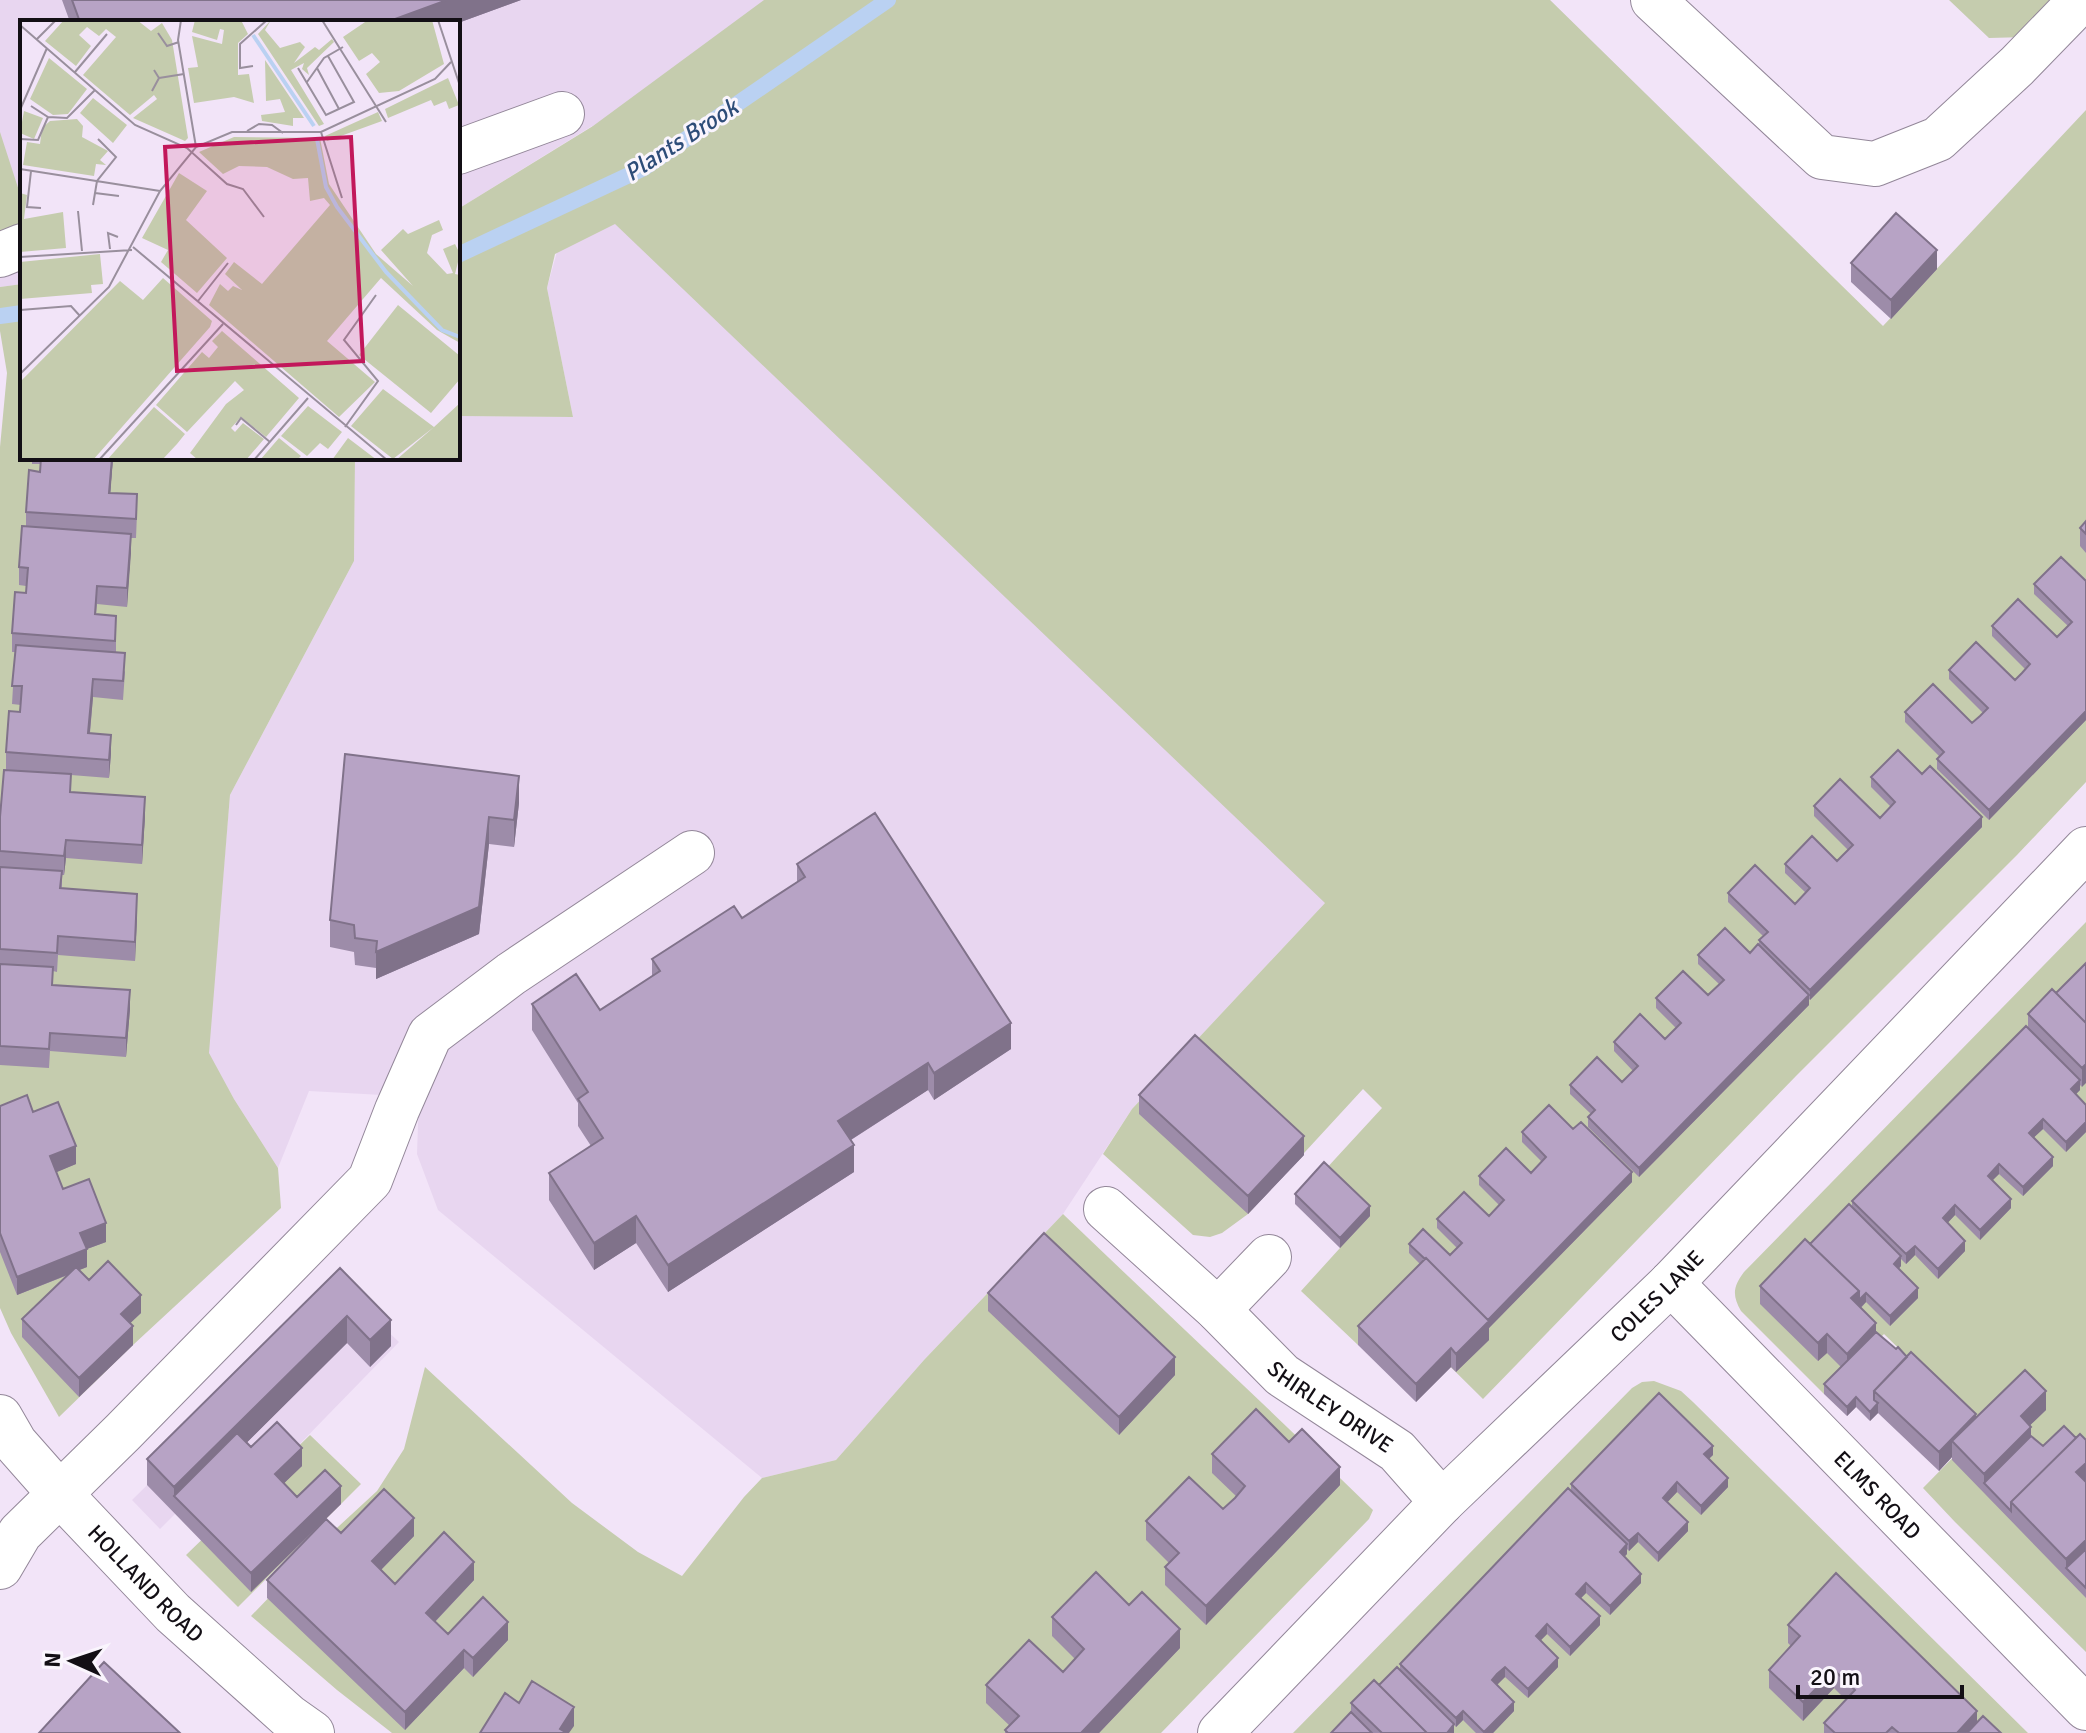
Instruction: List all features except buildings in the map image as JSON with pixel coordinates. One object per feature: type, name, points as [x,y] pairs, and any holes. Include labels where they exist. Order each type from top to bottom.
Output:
[{"type":"street","points":[[1653,0],[1822,157],[1875,164],[1938,139],[2017,66],[2081,0]]},
{"type":"street","points":[[460,151],[562,114]]},
{"type":"street","points":[[0,255],[20,247]]},
{"type":"street","name":"COLES LANE","points":[[1220,1733],[1442,1502],[1671,1283],[2086,849]]},
{"type":"street","points":[[0,1567],[20,1533],[370,1180],[430,1035],[511,974],[692,853]]},
{"type":"street","name":"SHIRLEY DRIVE","points":[[1106,1209],[1218,1310],[1282,1375],[1397,1451],[1442,1502]]},
{"type":"street","points":[[1218,1310],[1269,1257]]},
{"type":"street","name":"ELMS ROAD","points":[[1671,1283],[2086,1708]]},
{"type":"street","name":"HOLLAND ROAD","points":[[5,1435],[173,1613],[288,1716],[312,1733]]},
{"type":"shaded area","points":[[0,0],[1550,0],[1883,327],[1325,903],[1132,1109],[1063,1214],[924,1360],[836,1460],[762,1478],[438,1210],[417,1154],[419,1097],[309,1091],[278,1168],[208,1053],[230,795],[354,561],[355,460],[460,460],[460,416],[573,417],[547,288],[592,126],[460,208],[460,20],[20,20],[20,284],[0,287]]},
{"type":"shaded area","points":[[340,1295],[349,1295],[399,1342],[290,1454],[237,1452],[160,1529],[132,1500]]},
{"type":"green space","points":[[764,0],[1550,0],[1883,326],[2086,110],[2086,782],[1483,1399],[1393,1310],[1358,1345],[1301,1291],[1340,1248],[1324,1171],[1382,1108],[1363,1089],[1248,1214],[1222,1233],[1210,1237],[1193,1235],[1103,1154],[1132,1109],[1325,903],[615,224],[555,254],[547,288],[573,417],[460,416],[460,208],[593,126]]},
{"type":"green space","points":[[1949,0],[2060,0],[2026,37],[1989,38]]},
{"type":"green space","points":[[0,132],[20,194],[20,230],[0,238]]},
{"type":"green space","points":[[20,284],[20,460],[355,460],[354,561],[230,795],[209,1053],[278,1168],[281,1208],[59,1417],[0,1308],[0,447],[7,373],[0,331],[0,287]]},
{"type":"green space","points":[[2086,922],[2086,1652],[1923,1488],[1981,1429],[1884,1334],[1824,1394],[1741,1311],[1735,1291],[1744,1272]]},
{"type":"green space","points":[[1063,1214],[1373,1510],[1369,1519],[1161,1733],[392,1733],[251,1616],[326,1538],[377,1491],[404,1449],[425,1367],[572,1503],[638,1552],[682,1576],[762,1478],[836,1460],[924,1360]]},
{"type":"green space","points":[[1654,1381],[1681,1391],[1693,1402],[2028,1733],[1293,1733],[1632,1388],[1642,1382]]},
{"type":"green space","points":[[310,1435],[361,1484],[238,1607],[186,1555]]},
{"type":"waterway","name":"Plants Brook","points":[[460,254],[644,168],[888,0]]},
{"type":"waterway","name":"Plants Brook","points":[[0,316],[20,313]]}]
